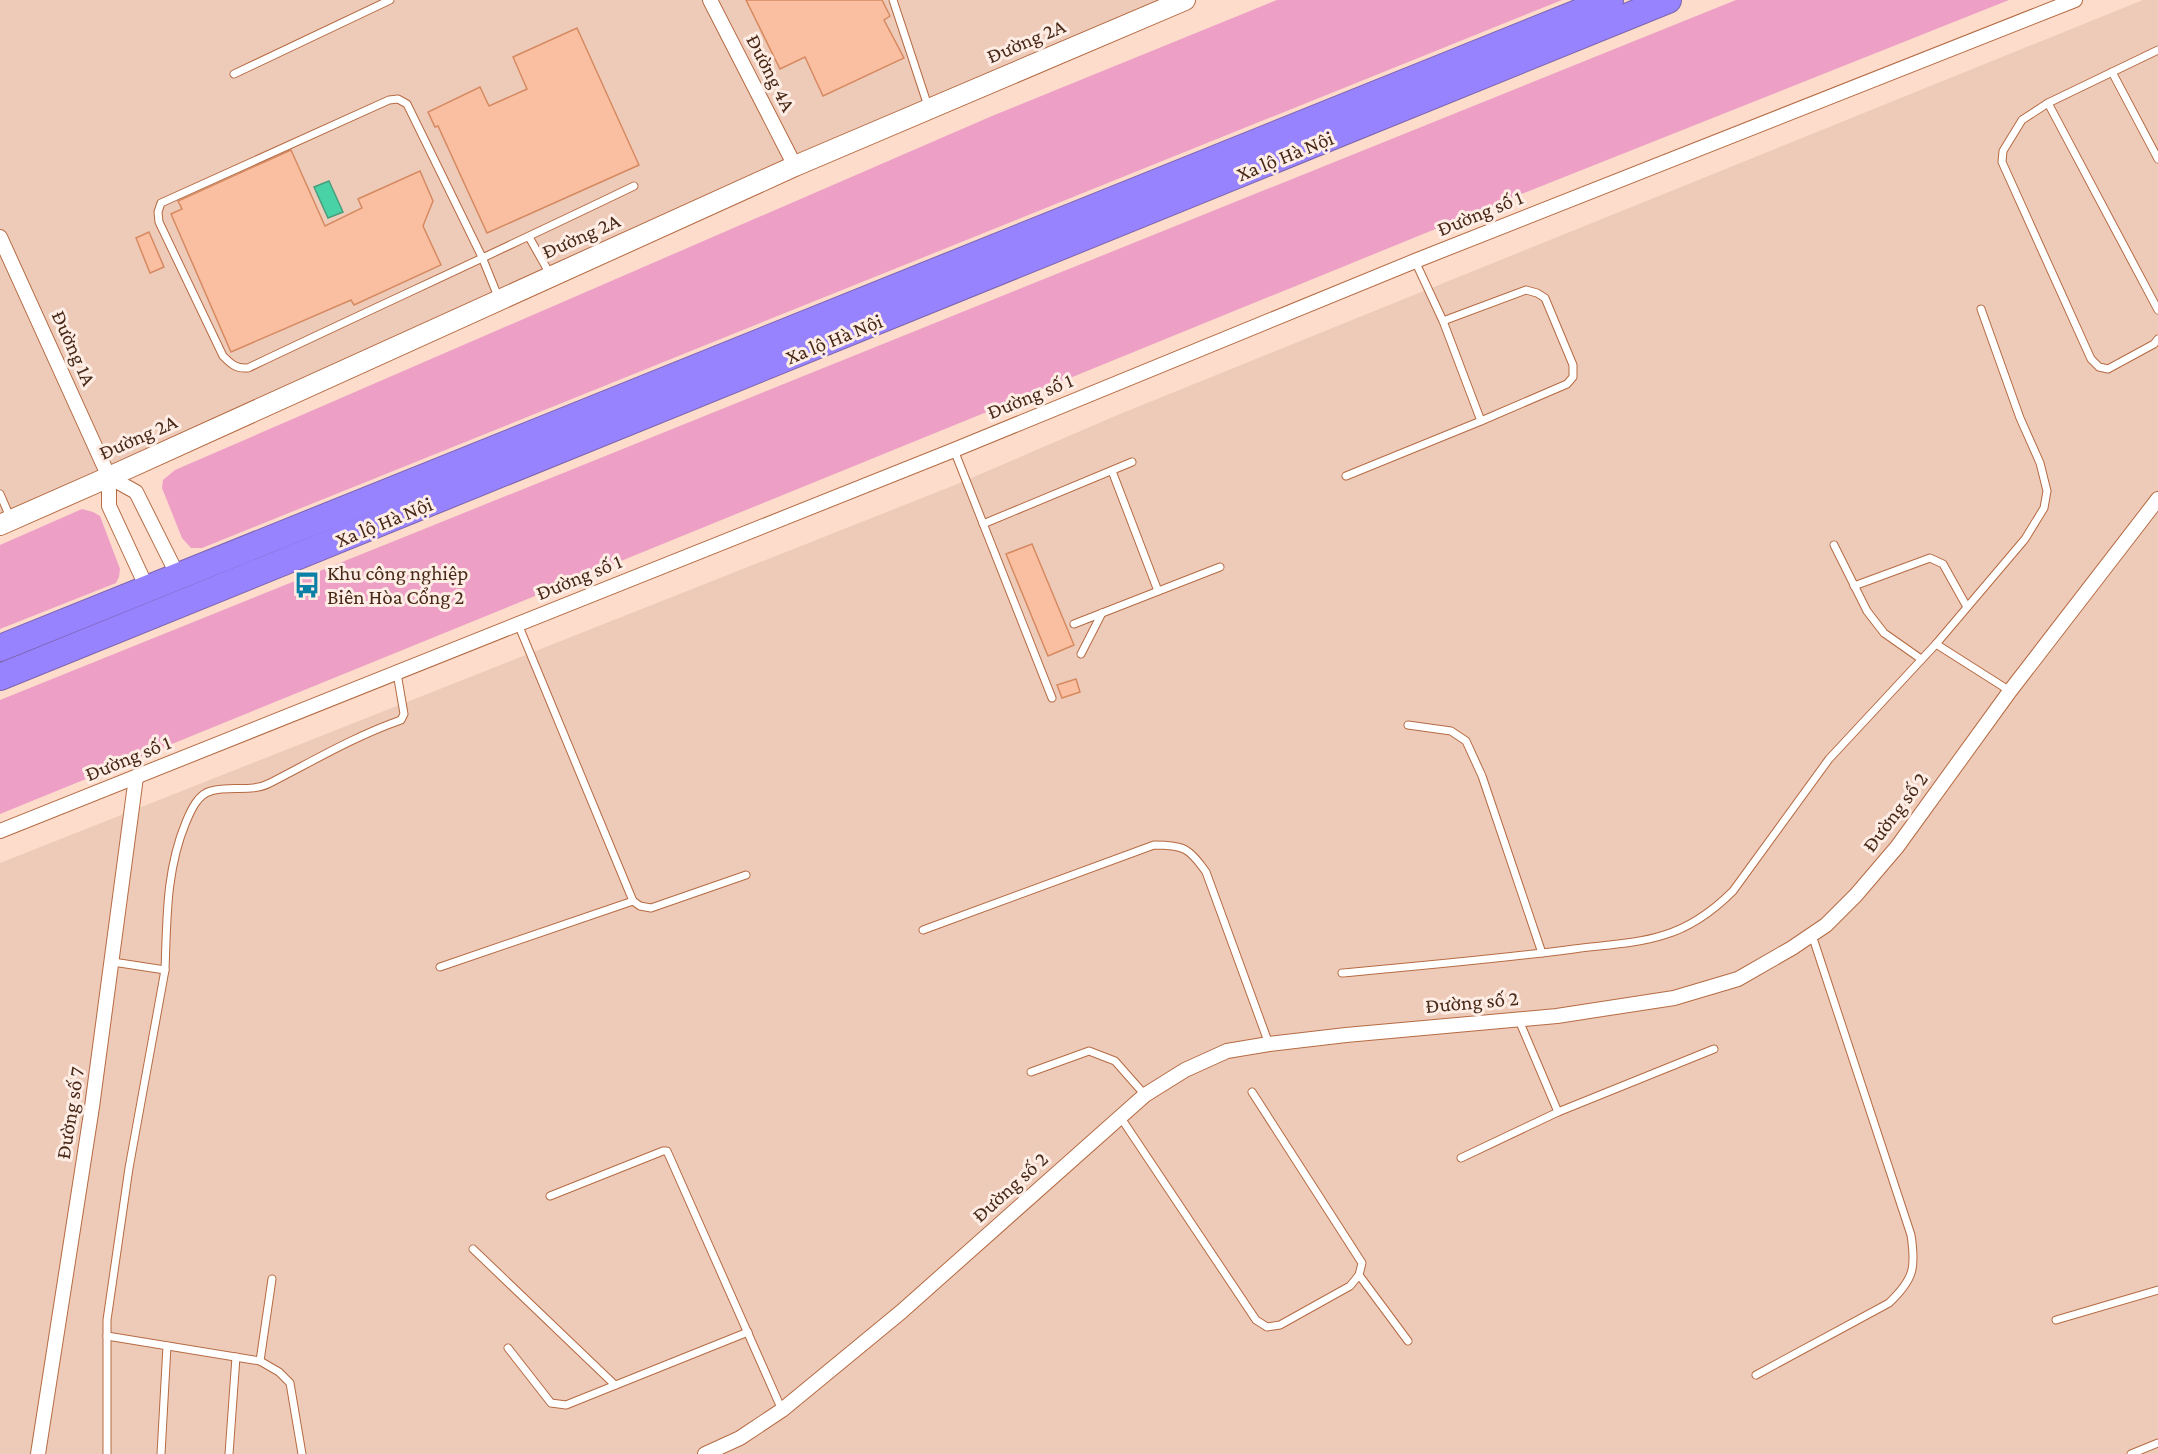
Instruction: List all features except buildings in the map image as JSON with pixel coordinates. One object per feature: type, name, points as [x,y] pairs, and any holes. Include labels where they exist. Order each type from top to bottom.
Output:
[{"type":"highway","name":"Xa lộ Hà Nội","points":[[0,648],[1610,0]]},
{"type":"highway","name":"Xa lộ Hà Nội","points":[[0,677],[1668,0]]},
{"type":"street","name":"Đường 4A","points":[[710,0],[795,166]]},
{"type":"street","name":"Đường 2A","points":[[6,522],[795,166],[1185,0]]},
{"type":"street","name":"Đường số 1","points":[[0,831],[954,450],[1415,261],[2075,0]]},
{"type":"street","name":"Đường 1A","points":[[0,237],[110,477],[109,506],[147,588]]},
{"type":"street","points":[[110,477],[136,492],[178,576]]},
{"type":"street","name":"Đường số 2","points":[[705,1454],[740,1438],[782,1410],[901,1312],[1145,1095],[1185,1070],[1227,1052],[1269,1044],[1557,1016],[1674,998],[1738,979],[1826,926],[1897,847],[2010,691],[2158,499]]},
{"type":"street","name":"Đường số 7","points":[[38,1454],[113,962],[136,777]]},
{"type":"lane","points":[[234,74],[390,0]]},
{"type":"lane","points":[[893,0],[929,108]]},
{"type":"lane","points":[[2157,343],[2108,369],[2099,367],[2091,359],[2002,162],[2003,151],[2022,120],[2048,103],[2158,50]]},
{"type":"lane","points":[[2112,72],[2158,159]]},
{"type":"lane","points":[[499,300],[482,257],[407,104],[398,99],[389,100],[161,203],[158,212],[159,222],[223,356],[235,367],[248,368],[482,257],[529,237],[634,186]]},
{"type":"lane","points":[[2048,103],[2158,310]]},
{"type":"lane","points":[[529,237],[551,276]]},
{"type":"lane","points":[[1415,261],[1443,321],[1481,421]]},
{"type":"lane","points":[[1346,476],[1567,384],[1573,377],[1573,365],[1545,298],[1537,292],[1526,290],[1443,321]]},
{"type":"lane","points":[[1342,973],[1542,953],[1664,935],[1696,920],[1719,905],[1733,891],[1829,759],[1936,644],[2025,539],[2044,508],[2047,491],[2040,463],[2020,417],[1981,309]]},
{"type":"lane","points":[[954,450],[1052,698]]},
{"type":"lane","points":[[983,524],[1132,462]]},
{"type":"lane","points":[[1112,471],[1158,591]]},
{"type":"lane","points":[[0,494],[6,522]]},
{"type":"lane","points":[[1834,545],[1867,611],[1884,633],[1922,660]]},
{"type":"lane","points":[[1854,586],[1930,558],[1943,564],[1967,606]]},
{"type":"lane","points":[[1074,624],[1220,567]]},
{"type":"lane","points":[[1081,654],[1102,613]]},
{"type":"lane","points":[[518,624],[633,900],[640,906],[651,908],[746,875]]},
{"type":"lane","points":[[1936,644],[2010,691]]},
{"type":"lane","points":[[107,1454],[107,1320],[129,1168],[165,970],[166,908],[178,841],[192,810],[202,796],[211,791],[255,789],[320,755],[401,720],[404,714],[397,673]]},
{"type":"lane","points":[[1408,725],[1451,730],[1466,741],[1482,776],[1542,953]]},
{"type":"lane","points":[[923,930],[1154,845],[1174,845],[1192,853],[1206,872],[1269,1044]]},
{"type":"lane","points":[[440,967],[633,900]]},
{"type":"lane","points":[[1756,1375],[1889,1303],[1912,1276],[1915,1257],[1911,1235],[1812,935]]},
{"type":"lane","points":[[113,962],[165,970]]},
{"type":"lane","points":[[1518,1018],[1558,1112]]},
{"type":"lane","points":[[1461,1158],[1538,1119],[1714,1049]]},
{"type":"lane","points":[[1031,1072],[1089,1051],[1115,1061],[1145,1095]]},
{"type":"lane","points":[[1121,1118],[1256,1320],[1267,1327],[1280,1325],[1350,1286],[1359,1275],[1362,1263],[1252,1092]]},
{"type":"lane","points":[[550,1196],[667,1151],[782,1410]]},
{"type":"lane","points":[[473,1249],[615,1385]]},
{"type":"lane","points":[[1359,1275],[1408,1341]]},
{"type":"lane","points":[[260,1361],[272,1278]]},
{"type":"lane","points":[[2056,1320],[2158,1290]]},
{"type":"lane","points":[[508,1348],[551,1403],[566,1405],[748,1332]]},
{"type":"lane","points":[[107,1336],[260,1361],[279,1372],[290,1383],[302,1454]]},
{"type":"lane","points":[[161,1454],[167,1346]]},
{"type":"lane","points":[[229,1454],[236,1357]]},
{"type":"lane","points":[[2131,1454],[2158,1443]]},
{"type":"shaded area","points":[[0,0],[1159,0],[796,154],[100,471],[0,513]]},
{"type":"shaded area","points":[[1277,0],[1562,0],[202,548],[191,548],[182,538],[162,488],[163,480],[175,470],[992,116]]},
{"type":"shaded area","points":[[1736,0],[2009,0],[1514,197],[0,814],[0,700]]},
{"type":"shaded area","points":[[2143,0],[2158,0],[2158,1454],[0,1454],[0,863],[955,485],[1120,414]]},
{"type":"shaded area","points":[[329,181],[343,212],[328,218],[314,187]]},
{"type":"shaded area","points":[[82,509],[100,516],[120,569],[116,583],[0,629],[0,545]]},
{"type":"place","name":"Khu công nghiệp Biên Hòa Cổng 2","points":[[307,585]]}]
